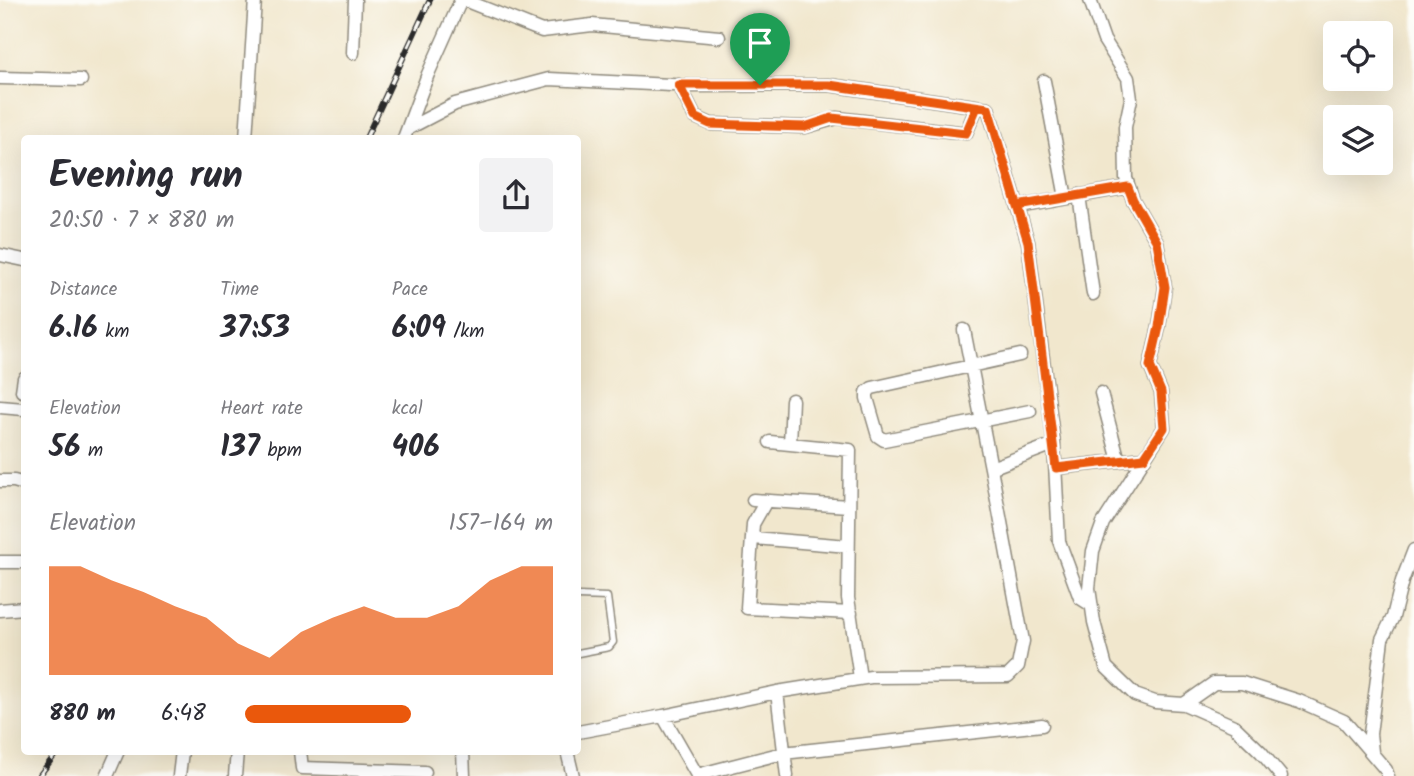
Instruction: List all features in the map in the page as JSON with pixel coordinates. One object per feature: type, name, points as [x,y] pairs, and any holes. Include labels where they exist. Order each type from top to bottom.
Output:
[{"type":"street","points":[[246,135],[255,0]]},
{"type":"street","points":[[353,53],[355,0]]},
{"type":"street","points":[[407,133],[428,74],[463,0],[542,31],[592,24],[719,37]]},
{"type":"street","points":[[1090,0],[1104,40],[1128,78],[1131,99],[1125,127],[1126,178],[1133,200],[1157,242],[1165,287],[1150,366],[1161,392],[1164,428],[1103,523],[1093,551],[1089,588],[1106,667],[1135,695],[1155,702],[1184,704],[1234,726],[1281,776]]},
{"type":"street","points":[[0,78],[81,80]]},
{"type":"street","points":[[407,133],[455,104],[549,79],[679,85],[829,85],[988,108],[1028,242],[1054,443],[1059,541],[1080,598],[1091,605]]},
{"type":"street","points":[[1044,81],[1093,294]]},
{"type":"street","points":[[679,85],[695,117],[710,124],[805,127],[832,118],[966,133],[977,107]]},
{"type":"street","points":[[1017,206],[1128,187]]},
{"type":"street","points":[[0,255],[21,259]]},
{"type":"street","points":[[581,731],[860,678],[1009,676],[1018,666],[1023,641],[964,330]]},
{"type":"street","points":[[1020,355],[873,388],[867,392],[867,398],[878,436],[882,440],[1030,411]]},
{"type":"street","points":[[1101,393],[1119,461]]},
{"type":"street","points":[[790,444],[792,400]]},
{"type":"street","points":[[0,407],[21,409]]},
{"type":"street","points":[[770,442],[850,450],[848,598],[860,678]]},
{"type":"street","points":[[991,468],[1054,443]]},
{"type":"street","points":[[1056,468],[1144,458]]},
{"type":"street","points":[[0,481],[21,483]]},
{"type":"street","points":[[849,506],[759,501],[753,524],[747,608],[851,613]]},
{"type":"street","points":[[753,538],[848,546]]},
{"type":"street","points":[[1372,753],[1370,734],[1382,639],[1393,617],[1402,581],[1414,550]]},
{"type":"street","points":[[0,562],[21,562]]},
{"type":"street","points":[[0,610],[21,608]]},
{"type":"street","points":[[1184,704],[1214,682],[1242,683],[1299,701],[1344,721],[1386,770],[1388,776]]},
{"type":"street","points":[[777,692],[788,776]]},
{"type":"street","points":[[663,716],[695,776],[783,753],[1042,725]]},
{"type":"street","points":[[109,775],[116,755]]},
{"type":"street","points":[[179,776],[182,755]]},
{"type":"street","points":[[235,776],[237,755]]},
{"type":"street","points":[[300,755],[302,768],[425,772]]},
{"type":"street","points":[[463,755],[464,776]]},
{"type":"street","points":[[568,755],[573,776]]},
{"type":"lane","points":[[581,596],[607,597],[613,642],[609,647],[581,652]]},
{"type":"railway","points":[[367,135],[430,0]]},
{"type":"railway","points":[[39,776],[55,755]]},
{"type":"route","points":[[760,85],[679,85],[695,117],[710,124],[805,127],[832,118],[966,133],[977,107],[988,108],[1017,206],[1128,187],[1157,242],[1165,287],[1150,366],[1161,392],[1164,428],[1144,458],[1056,468],[1028,242],[988,108],[829,85],[760,85]]}]
